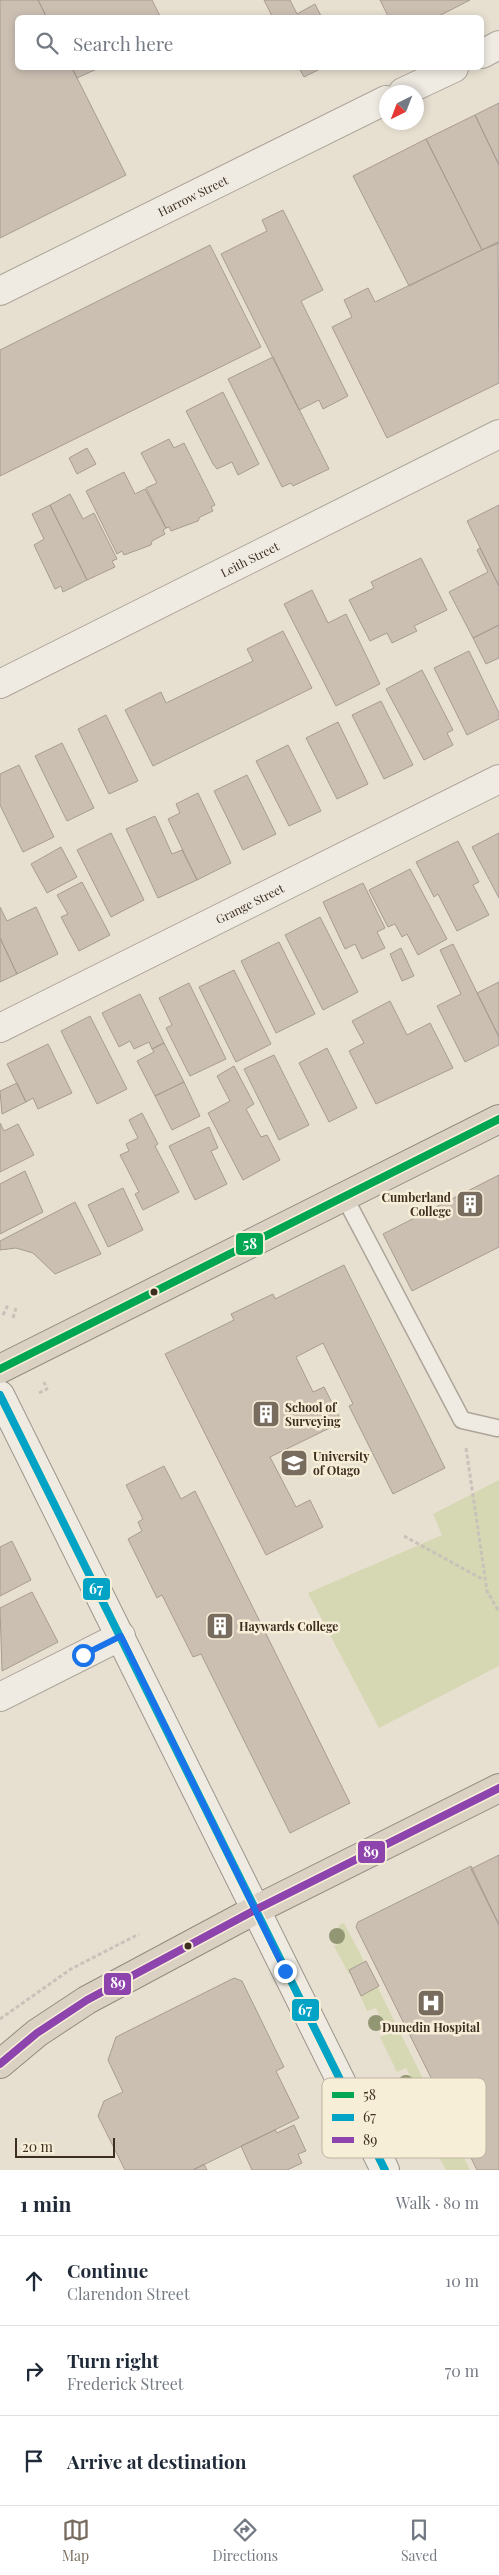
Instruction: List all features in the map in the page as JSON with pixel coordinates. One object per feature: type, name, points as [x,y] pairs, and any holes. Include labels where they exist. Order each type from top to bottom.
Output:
[{"type":"highway","points":[[0,1369],[345,1198],[499,1119]]},
{"type":"highway","points":[[0,2064],[37,2033],[87,2000],[255,1910],[499,1788]]},
{"type":"street","points":[[484,53],[499,45]]},
{"type":"street","points":[[418,85],[450,70]]},
{"type":"street","name":"Harrow Street","points":[[0,291],[379,103]]},
{"type":"street","name":"Leith Street","points":[[0,684],[499,434]]},
{"type":"street","name":"Grange Street","points":[[0,1028],[499,779]]},
{"type":"street","points":[[0,1394],[339,2078]]},
{"type":"street","points":[[0,1697],[121,1636]]},
{"type":"street","points":[[379,2158],[385,2170]]},
{"type":"lane","points":[[345,1198],[462,1420],[497,1428]]},
{"type":"path","points":[[3,1315],[8,1305]]},
{"type":"path","points":[[13,1318],[16,1308]]},
{"type":"path","points":[[39,1393],[47,1389]]},
{"type":"path","points":[[462,1420],[484,1580],[487,1591],[499,1612]]},
{"type":"path","points":[[404,1536],[484,1580]]},
{"type":"green space","points":[[499,1480],[499,1666],[379,1728],[308,1593],[442,1535],[433,1514]]},
{"type":"green space","points":[[344,1923],[366,1965],[349,1974],[334,1946],[345,1940],[338,1926]]},
{"type":"green space","points":[[377,1986],[423,2078],[411,2078],[406,2068],[397,2072],[380,2037],[388,2034],[376,2008],[367,2011],[360,1995]]},
{"type":"green space","points":[[440,2158],[464,2158],[470,2170],[446,2170]]},
{"type":"building","points":[[0,0],[38,0],[46,15],[15,15],[15,70],[73,70],[126,175],[0,238]]},
{"type":"building","points":[[38,0],[152,0],[160,15],[46,15]]},
{"type":"building","points":[[264,0],[290,0],[297,14],[315,4],[320,15],[272,15]]},
{"type":"building","points":[[380,0],[470,0],[441,15],[388,15]]},
{"type":"building","points":[[73,70],[95,70],[77,78]]},
{"type":"building","points":[[300,70],[318,70],[304,77]]},
{"type":"building","points":[[499,103],[499,165],[475,115]]},
{"type":"building","points":[[475,115],[499,165],[499,243],[482,250],[426,139]]},
{"type":"building","points":[[426,139],[482,250],[409,286],[353,176]]},
{"type":"building","points":[[283,210],[323,290],[301,301],[348,396],[323,409],[319,400],[299,410],[221,254],[267,231],[262,220]]},
{"type":"building","points":[[498,242],[499,383],[387,438],[332,327],[352,317],[344,300],[368,288],[375,302]]},
{"type":"building","points":[[210,245],[261,347],[0,476],[0,350]]},
{"type":"building","points":[[273,357],[329,469],[293,486],[291,483],[282,487],[228,379]]},
{"type":"building","points":[[223,392],[259,464],[238,475],[232,462],[217,469],[186,411]]},
{"type":"building","points":[[169,439],[174,448],[184,443],[215,505],[211,507],[213,511],[200,517],[198,521],[171,531],[169,527],[166,528],[146,488],[157,483],[141,453]]},
{"type":"building","points":[[87,448],[96,464],[77,474],[69,458]]},
{"type":"building","points":[[124,472],[135,494],[145,489],[166,528],[163,530],[165,534],[152,541],[151,545],[124,555],[122,551],[117,554],[86,491]]},
{"type":"building","points":[[70,494],[83,519],[94,513],[117,559],[112,561],[115,567],[87,580],[50,505]]},
{"type":"building","points":[[50,505],[87,580],[63,592],[61,586],[55,589],[34,545],[44,539],[32,514]]},
{"type":"building","points":[[499,505],[499,586],[467,521]]},
{"type":"building","points":[[480,548],[499,586],[499,625],[473,638],[449,592],[488,572],[477,550]]},
{"type":"building","points":[[421,558],[447,610],[414,626],[417,631],[392,643],[387,633],[370,641],[349,600],[374,588],[371,582]]},
{"type":"building","points":[[312,590],[328,623],[346,614],[380,684],[336,706],[284,604]]},
{"type":"building","points":[[499,625],[499,658],[486,664],[473,638]]},
{"type":"building","points":[[283,631],[312,688],[153,766],[125,710],[161,692],[166,703],[253,661],[247,649]]},
{"type":"building","points":[[469,651],[499,713],[499,719],[467,735],[434,668]]},
{"type":"building","points":[[422,670],[453,730],[447,733],[453,745],[424,760],[386,689]]},
{"type":"building","points":[[381,701],[413,765],[384,779],[352,715]]},
{"type":"building","points":[[106,715],[138,781],[109,794],[78,729]]},
{"type":"building","points":[[338,722],[368,784],[337,799],[306,738]]},
{"type":"building","points":[[62,743],[94,808],[67,821],[35,756]]},
{"type":"building","points":[[288,745],[321,811],[289,826],[256,761]]},
{"type":"building","points":[[19,765],[54,837],[23,852],[0,805],[0,774]]},
{"type":"building","points":[[247,775],[276,834],[243,850],[214,791]]},
{"type":"building","points":[[198,793],[231,863],[197,880],[168,819],[180,813],[176,804]]},
{"type":"building","points":[[155,816],[172,854],[182,850],[197,880],[158,898],[126,829]]},
{"type":"building","points":[[111,833],[144,900],[111,917],[77,850]]},
{"type":"building","points":[[499,833],[499,898],[472,847]]},
{"type":"building","points":[[458,841],[479,882],[473,885],[489,915],[457,931],[438,894],[434,897],[416,862]]},
{"type":"building","points":[[61,847],[77,877],[47,893],[31,864]]},
{"type":"building","points":[[410,869],[447,939],[418,955],[407,934],[402,937],[395,924],[388,927],[369,890]]},
{"type":"building","points":[[82,882],[110,935],[79,951],[61,917],[68,914],[57,895]]},
{"type":"building","points":[[363,883],[385,928],[377,932],[385,948],[362,959],[355,944],[345,949],[323,902]]},
{"type":"building","points":[[0,907],[7,921],[36,907],[58,954],[17,974],[0,938]]},
{"type":"building","points":[[320,917],[358,992],[323,1010],[285,935]]},
{"type":"building","points":[[0,938],[17,974],[0,982]]},
{"type":"building","points":[[279,942],[315,1014],[276,1033],[241,961]]},
{"type":"building","points":[[453,944],[499,1037],[499,1045],[465,1062],[437,1006],[461,994],[440,950]]},
{"type":"building","points":[[401,948],[414,976],[402,981],[390,954]]},
{"type":"building","points":[[234,970],[271,1044],[236,1062],[199,987]]},
{"type":"building","points":[[499,982],[499,1037],[477,993]]},
{"type":"building","points":[[189,983],[226,1059],[190,1076],[166,1028],[172,1025],[159,998]]},
{"type":"building","points":[[140,994],[164,1043],[152,1049],[149,1042],[134,1049],[130,1041],[119,1047],[102,1013]]},
{"type":"building","points":[[390,1001],[407,1035],[430,1023],[453,1068],[376,1104],[349,1051],[364,1043],[352,1021]]},
{"type":"building","points":[[90,1016],[127,1089],[97,1104],[61,1031]]},
{"type":"building","points":[[164,1043],[184,1082],[155,1096],[137,1061],[154,1052],[152,1049]]},
{"type":"building","points":[[48,1044],[72,1093],[38,1109],[33,1098],[26,1102],[7,1064]]},
{"type":"building","points":[[327,1048],[357,1108],[329,1122],[299,1063]]},
{"type":"building","points":[[274,1055],[309,1125],[279,1140],[244,1069]]},
{"type":"building","points":[[234,1066],[254,1104],[246,1109],[261,1137],[267,1135],[280,1160],[243,1180],[208,1113],[230,1101],[217,1076]]},
{"type":"building","points":[[184,1082],[200,1116],[172,1130],[155,1096]]},
{"type":"building","points":[[17,1083],[26,1102],[2,1114],[0,1091]]},
{"type":"building","points":[[142,1113],[158,1144],[155,1146],[179,1192],[143,1210],[135,1194],[139,1192],[120,1155],[129,1151],[126,1144],[138,1138],[129,1120]]},
{"type":"building","points":[[0,1123],[4,1131],[18,1124],[34,1155],[0,1172]]},
{"type":"building","points":[[209,1127],[218,1148],[211,1151],[227,1184],[195,1200],[169,1146]]},
{"type":"building","points":[[25,1171],[43,1212],[0,1234],[0,1184]]},
{"type":"building","name":"Cumberland College","points":[[499,1175],[499,1247],[412,1291],[383,1234]]},
{"type":"building","points":[[123,1188],[143,1230],[108,1247],[88,1205]]},
{"type":"building","points":[[75,1202],[101,1254],[55,1274],[33,1253],[16,1248],[0,1250],[0,1241]]},
{"type":"building","name":"School of Surveying","points":[[344,1265],[445,1468],[393,1494],[349,1406],[353,1404],[323,1343],[296,1357],[313,1392],[324,1387],[342,1422],[270,1457],[296,1507],[310,1500],[323,1527],[266,1555],[165,1354],[234,1320],[231,1314],[273,1294],[275,1299]]},
{"type":"building","name":"Haywards College","points":[[164,1466],[181,1499],[195,1491],[350,1803],[290,1833],[201,1654],[193,1657],[162,1595],[157,1598],[128,1539],[142,1531],[138,1522],[143,1519],[126,1485]]},
{"type":"building","points":[[12,1541],[31,1580],[0,1596],[0,1547]]},
{"type":"building","points":[[32,1592],[58,1642],[2,1671],[0,1608]]},
{"type":"building","points":[[499,1855],[499,1925],[471,1869]]},
{"type":"building","name":"Dunedin Hospital","points":[[471,1866],[499,1925],[499,2170],[477,2170],[471,2158],[486,2158],[486,2078],[431,2078],[356,1927],[358,1922]]},
{"type":"building","points":[[366,1961],[379,1986],[361,1996],[349,1970]]},
{"type":"building","points":[[234,1978],[242,1981],[284,2067],[276,2071],[299,2118],[193,2170],[125,2170],[98,2116],[104,2101],[123,2092],[108,2060],[116,2037]]},
{"type":"building","points":[[294,2125],[306,2151],[298,2154],[302,2163],[287,2170],[252,2170],[241,2146],[275,2130],[277,2133]]},
{"type":"building","points":[[204,2164],[207,2170],[193,2170]]},
{"type":"transit line","name":"58","points":[[0,1369],[499,1119]]},
{"type":"transit line","name":"67","points":[[0,1395],[339,2078]]},
{"type":"transit line","name":"89","points":[[0,2064],[37,2033],[87,2000],[255,1910],[499,1788]]},
{"type":"transit line","name":"67","points":[[379,2158],[385,2170]]},
{"type":"place","name":"Cumberland College","points":[[470,1204]]},
{"type":"place","name":"School of Surveying","points":[[266,1414]]},
{"type":"place","name":"University of Otago","points":[[294,1463]]},
{"type":"place","name":"Haywards College","points":[[220,1626]]},
{"type":"place","name":"Dunedin Hospital","points":[[431,2003]]},
{"type":"route","points":[[83,1655],[121,1636],[285,1971]]}]
